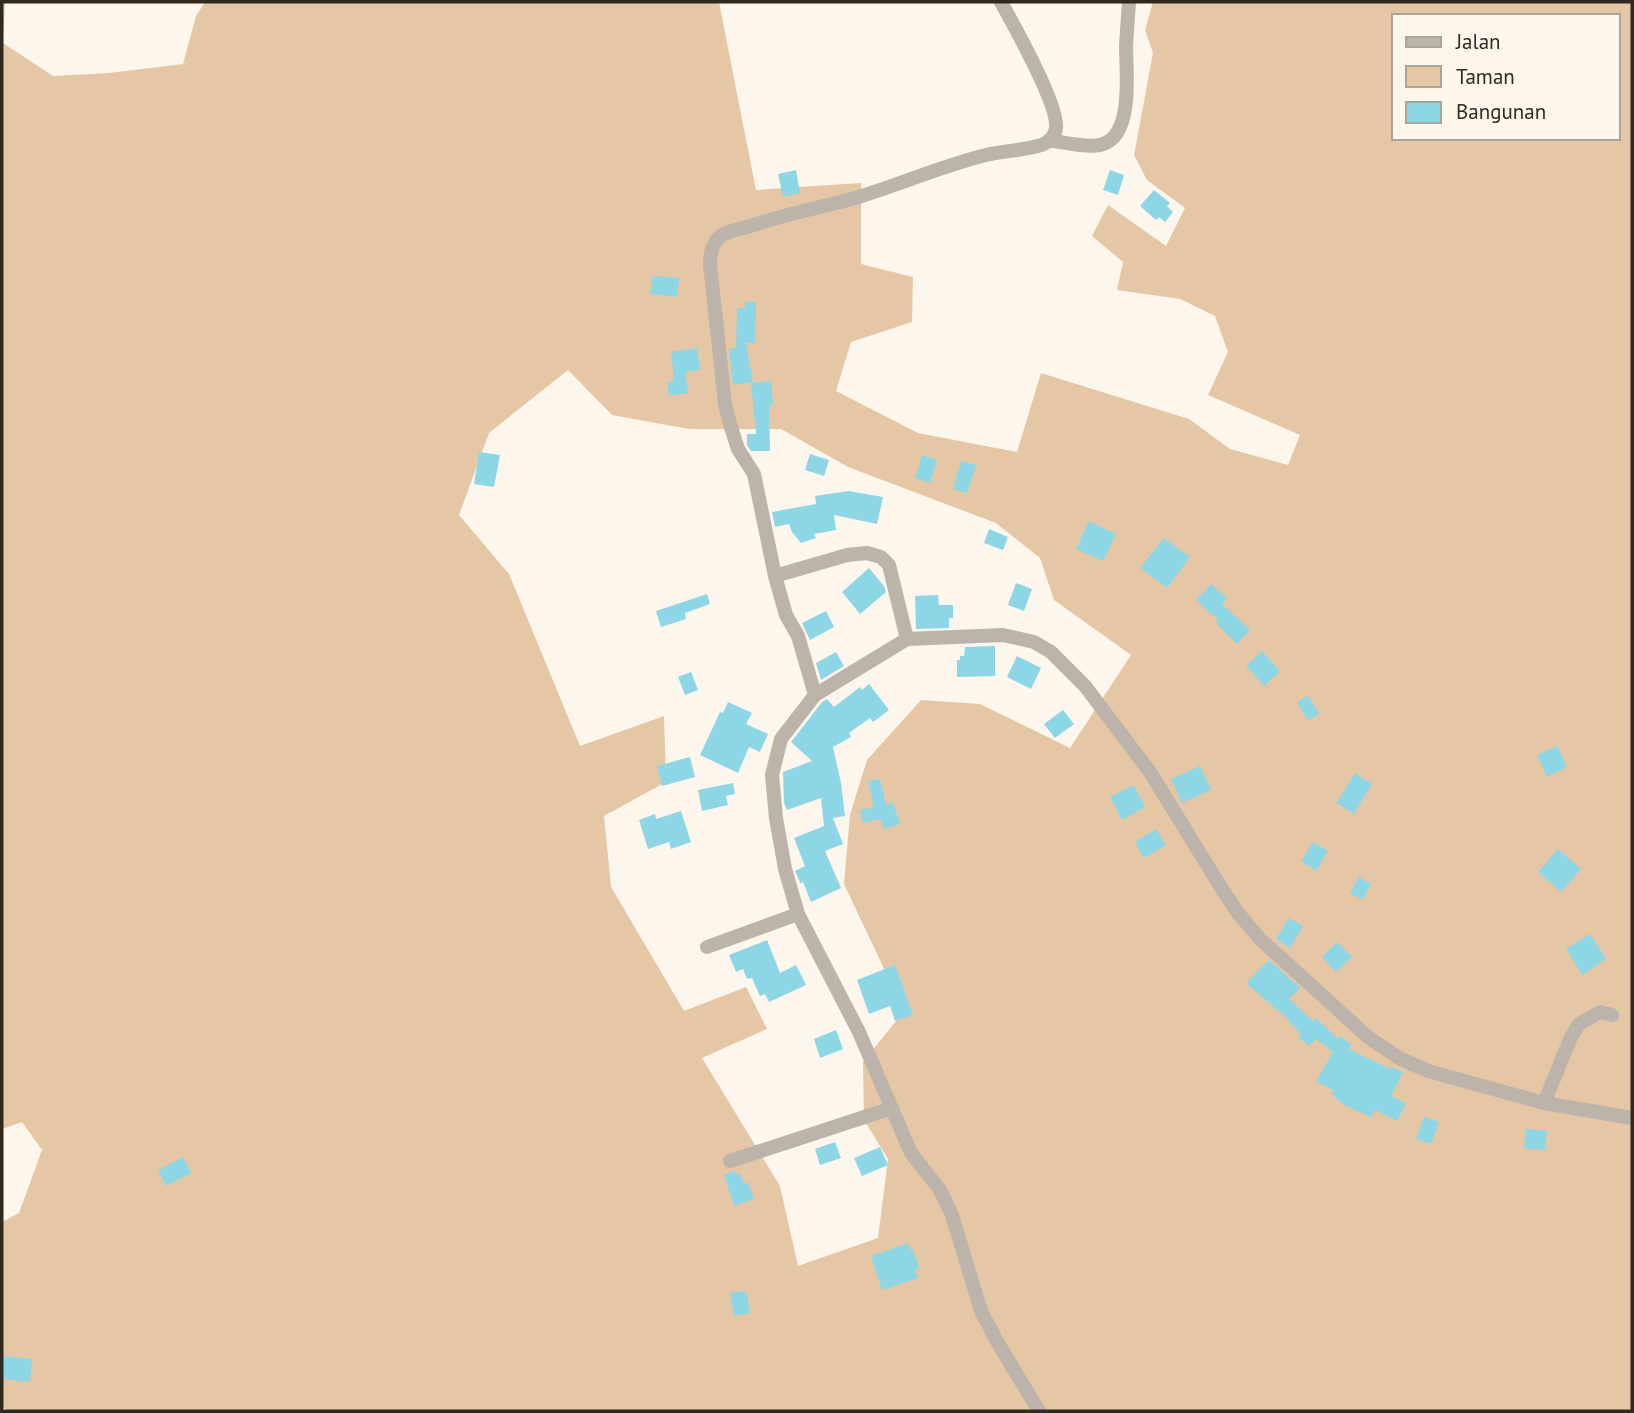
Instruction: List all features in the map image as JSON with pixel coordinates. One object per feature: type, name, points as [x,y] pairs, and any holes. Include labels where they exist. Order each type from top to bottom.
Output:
[{"type":"street","points":[[815,695],[798,636],[786,615],[775,576],[754,474],[738,449],[725,404],[710,252],[722,235],[759,222],[853,198],[986,155],[1041,145],[1049,140],[1056,127],[1056,119],[1018,33],[1001,2]]},
{"type":"street","points":[[1049,140],[1102,145],[1115,136],[1122,123],[1128,81],[1126,48],[1129,2]]},
{"type":"street","points":[[775,576],[847,555],[867,553],[881,557],[889,565],[908,639]]},
{"type":"street","points":[[1039,1411],[981,1311],[952,1215],[940,1190],[911,1153],[848,1007],[799,914],[785,869],[776,818],[772,775],[781,739],[815,695],[908,639],[1003,635],[1020,637],[1051,652],[1085,686],[1150,772],[1222,889],[1260,939],[1368,1037],[1399,1058],[1428,1072],[1544,1103],[1632,1118]]},
{"type":"street","points":[[707,947],[799,914]]},
{"type":"street","points":[[1544,1103],[1579,1024],[1600,1012],[1612,1014]]},
{"type":"street","points":[[730,1161],[892,1108]]},
{"type":"green space","points":[[2,2],[5,2],[3,43],[53,76],[109,73],[183,64],[196,16],[205,2],[719,2],[756,190],[861,183],[861,264],[913,277],[912,322],[851,342],[836,391],[918,433],[1017,452],[1041,373],[1189,419],[1230,449],[1288,465],[1300,435],[1208,395],[1228,352],[1215,316],[1180,299],[1117,290],[1123,262],[1092,236],[1108,205],[1166,246],[1185,208],[1147,180],[1134,155],[1153,53],[1145,30],[1153,2],[1632,2],[1632,1411],[9,1411],[2,1407],[2,1222],[19,1213],[42,1150],[22,1122],[2,1129]],"holes":[[[568,370],[612,415],[689,429],[781,429],[848,467],[996,523],[1040,558],[1054,600],[1131,655],[1070,748],[980,704],[921,700],[867,760],[850,815],[844,884],[904,1011],[863,1062],[864,1120],[888,1159],[878,1238],[798,1266],[780,1186],[702,1058],[767,1029],[746,987],[684,1011],[611,887],[604,816],[666,782],[664,716],[580,746],[509,574],[459,515],[489,433]]]},
{"type":"building","points":[[796,170],[800,193],[783,197],[778,174]]},
{"type":"building","points":[[1110,170],[1124,175],[1118,195],[1103,190]]},
{"type":"building","points":[[1154,190],[1170,203],[1167,206],[1173,212],[1165,222],[1159,217],[1156,220],[1140,206]]},
{"type":"building","points":[[652,276],[679,278],[677,297],[650,294]]},
{"type":"building","points":[[745,302],[756,302],[755,343],[746,343],[753,382],[733,385],[729,349],[736,348],[737,308],[745,308]]},
{"type":"building","points":[[697,348],[700,370],[685,372],[688,393],[669,396],[667,382],[674,381],[671,352]]},
{"type":"building","points":[[771,381],[773,405],[769,405],[770,451],[751,451],[747,445],[747,434],[756,434],[751,383]]},
{"type":"building","points":[[479,452],[500,455],[494,487],[474,484]]},
{"type":"building","points":[[810,454],[829,460],[824,476],[805,470]]},
{"type":"building","points":[[922,455],[937,460],[930,483],[915,478]]},
{"type":"building","points":[[961,461],[976,465],[967,493],[953,489]]},
{"type":"building","points":[[849,491],[883,497],[877,524],[834,515],[836,530],[814,534],[816,538],[801,543],[789,524],[775,527],[772,512],[816,504],[815,496]]},
{"type":"building","points":[[1089,521],[1116,534],[1103,561],[1076,549]]},
{"type":"building","points":[[989,529],[1008,537],[1003,550],[984,543]]},
{"type":"building","points":[[1164,538],[1190,557],[1167,588],[1140,568]]},
{"type":"building","points":[[869,568],[886,592],[860,614],[842,592]]},
{"type":"building","points":[[1016,583],[1032,589],[1024,611],[1008,605]]},
{"type":"building","points":[[1211,584],[1227,598],[1222,604],[1250,630],[1237,644],[1216,623],[1218,620],[1196,600]]},
{"type":"building","points":[[707,594],[710,604],[685,613],[686,619],[661,627],[656,611]]},
{"type":"building","points":[[938,595],[939,605],[953,605],[953,618],[949,618],[949,628],[916,629],[915,596]]},
{"type":"building","points":[[826,611],[834,627],[810,640],[802,623]]},
{"type":"building","points":[[995,646],[995,676],[957,677],[957,660],[964,656],[965,647]]},
{"type":"building","points":[[1262,651],[1280,671],[1264,686],[1246,666]]},
{"type":"building","points":[[836,652],[844,666],[821,680],[816,663]]},
{"type":"building","points":[[1017,656],[1041,668],[1031,689],[1007,677]]},
{"type":"building","points":[[691,672],[698,690],[685,695],[678,677]]},
{"type":"building","points":[[869,684],[889,710],[873,722],[870,718],[849,733],[851,737],[833,747],[845,816],[833,818],[843,844],[825,851],[841,888],[811,902],[795,871],[805,866],[794,838],[824,826],[821,798],[787,810],[784,803],[783,772],[812,761],[791,742],[822,702],[827,699],[834,707],[860,687],[862,690]]},
{"type":"building","points":[[1308,696],[1319,714],[1308,720],[1297,702]]},
{"type":"building","points":[[728,702],[752,713],[746,724],[768,734],[760,752],[749,747],[738,773],[700,755],[720,712],[723,713]]},
{"type":"building","points":[[1063,710],[1074,724],[1055,738],[1044,724]]},
{"type":"building","points":[[1557,746],[1567,767],[1547,777],[1537,755]]},
{"type":"building","points":[[690,757],[695,777],[662,786],[657,766]]},
{"type":"building","points":[[1200,766],[1211,790],[1182,803],[1171,779]]},
{"type":"building","points":[[1355,773],[1372,784],[1354,814],[1336,803]]},
{"type":"building","points":[[880,779],[886,805],[893,802],[900,824],[884,829],[880,819],[863,823],[860,810],[874,807],[868,781]]},
{"type":"building","points":[[733,783],[735,794],[726,796],[728,805],[702,811],[698,790]]},
{"type":"building","points":[[1133,785],[1145,807],[1122,820],[1110,797]]},
{"type":"building","points":[[681,811],[691,842],[671,849],[669,842],[648,849],[639,820],[655,814],[656,819]]},
{"type":"building","points":[[1156,829],[1166,845],[1144,858],[1135,842]]},
{"type":"building","points":[[1313,842],[1328,851],[1316,871],[1301,861]]},
{"type":"building","points":[[1558,849],[1581,869],[1561,892],[1538,872]]},
{"type":"building","points":[[1359,877],[1371,884],[1362,900],[1350,893]]},
{"type":"building","points":[[1289,918],[1303,926],[1290,948],[1276,939]]},
{"type":"building","points":[[1590,934],[1606,959],[1582,975],[1566,949]]},
{"type":"building","points":[[767,940],[780,973],[796,965],[806,985],[769,1002],[765,994],[760,996],[752,978],[747,979],[743,969],[736,972],[729,955]]},
{"type":"building","points":[[1337,942],[1352,957],[1336,972],[1322,957]]},
{"type":"building","points":[[1269,960],[1300,988],[1289,999],[1313,1021],[1316,1018],[1338,1039],[1340,1036],[1352,1045],[1349,1049],[1390,1069],[1391,1067],[1403,1072],[1391,1096],[1406,1103],[1397,1121],[1375,1110],[1371,1117],[1344,1105],[1331,1094],[1334,1091],[1316,1081],[1333,1052],[1316,1039],[1309,1046],[1298,1037],[1301,1034],[1290,1021],[1246,983]]},
{"type":"building","points":[[895,965],[913,1015],[895,1021],[890,1006],[869,1014],[857,980]]},
{"type":"building","points":[[836,1030],[843,1049],[820,1058],[814,1039]]},
{"type":"building","points":[[1424,1117],[1439,1122],[1431,1144],[1416,1139]]},
{"type":"building","points":[[1526,1129],[1547,1131],[1545,1150],[1524,1148]]},
{"type":"building","points":[[835,1142],[841,1158],[820,1165],[815,1149]]},
{"type":"building","points":[[880,1147],[888,1165],[862,1176],[854,1158]]},
{"type":"building","points":[[183,1157],[191,1173],[166,1186],[158,1170]]},
{"type":"building","points":[[735,1171],[736,1175],[740,1173],[744,1184],[748,1182],[754,1199],[734,1206],[724,1175]]},
{"type":"building","points":[[908,1243],[910,1250],[913,1249],[919,1268],[915,1269],[918,1278],[882,1290],[871,1256]]},
{"type":"building","points":[[746,1291],[750,1313],[734,1316],[730,1293]]},
{"type":"building","points":[[2,1356],[32,1359],[30,1382],[2,1379]]}]
